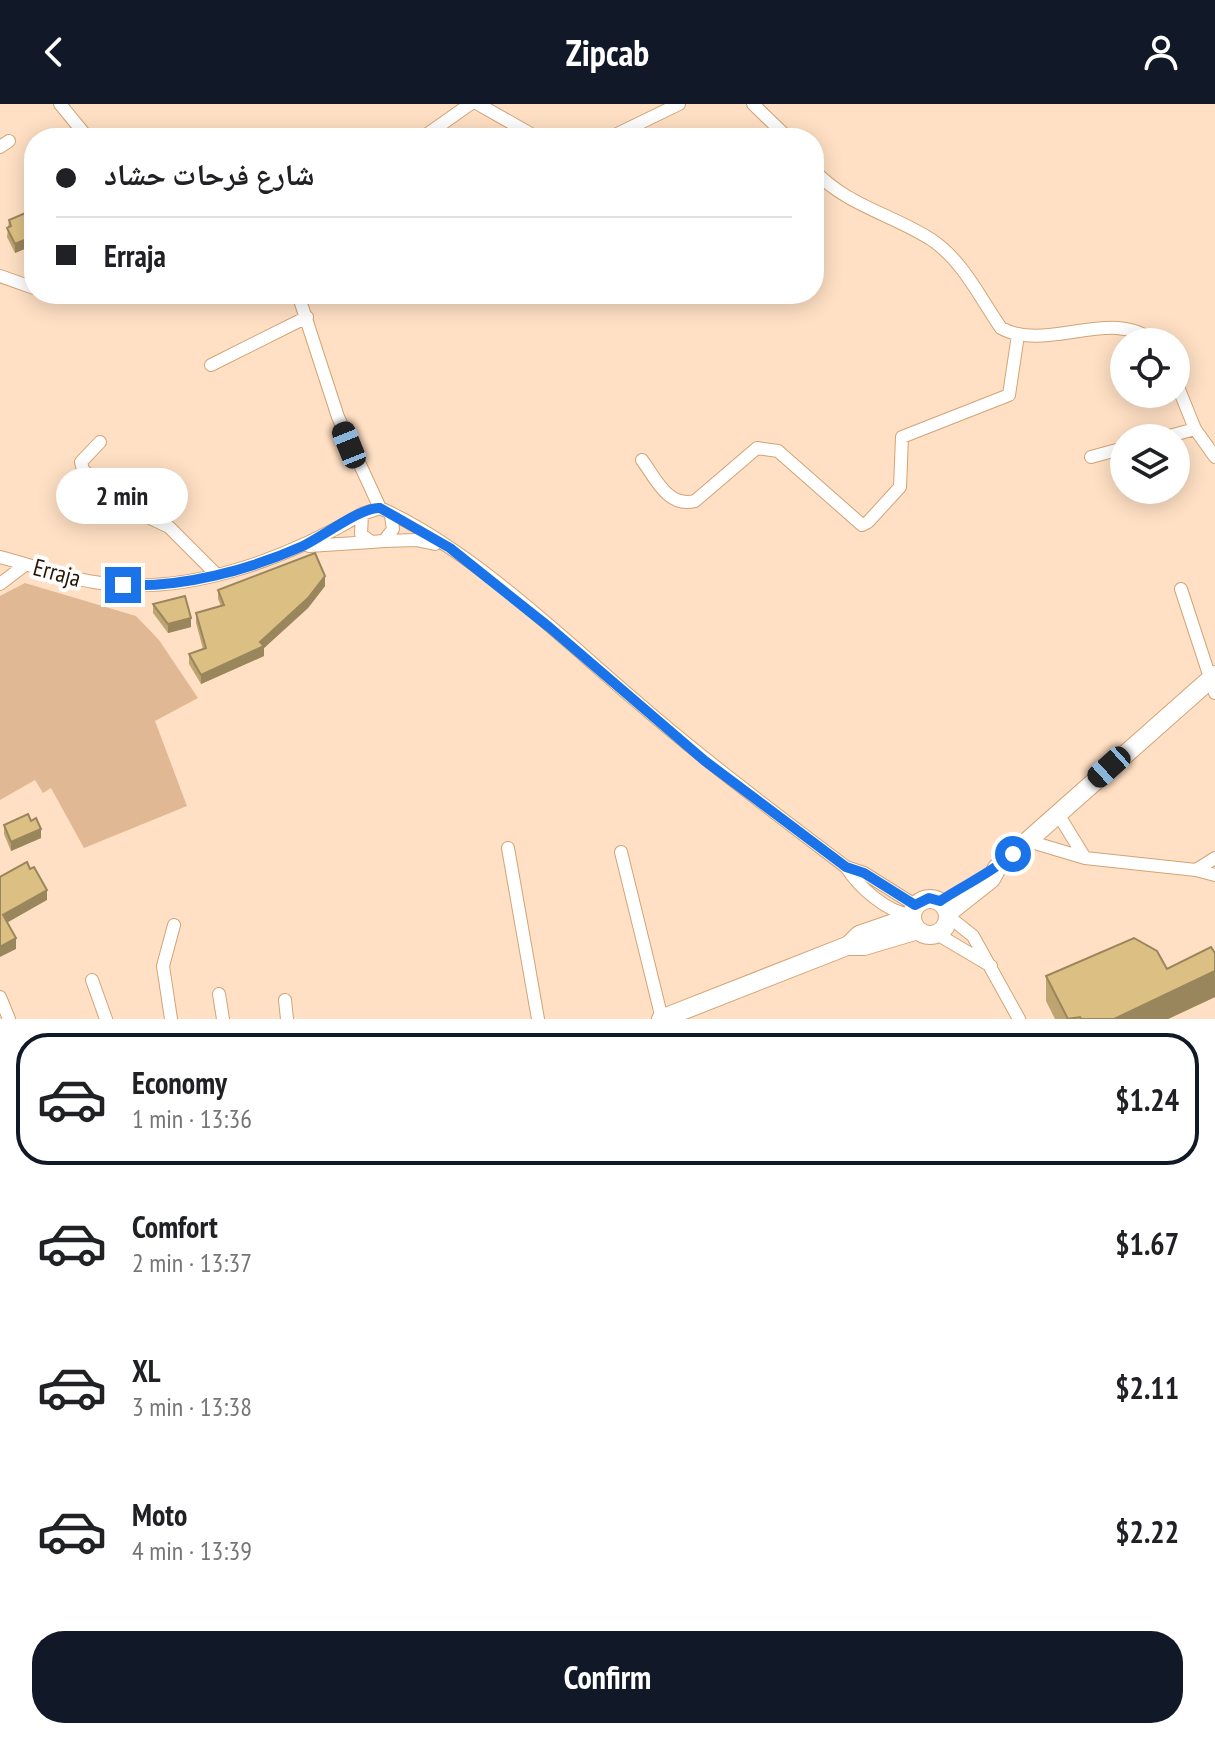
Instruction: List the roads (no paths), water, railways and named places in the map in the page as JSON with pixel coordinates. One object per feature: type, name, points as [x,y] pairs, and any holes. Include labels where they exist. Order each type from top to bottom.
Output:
[{"type":"main road","points":[[945,910],[991,879],[997,868],[1058,814],[1213,683]]},
{"type":"main road","points":[[662,1019],[847,946],[859,935],[914,917],[929,898],[945,910]]},
{"type":"main road","points":[[914,917],[927,935],[937,934],[945,927],[945,910]]},
{"type":"street","points":[[60,104],[80,128]]},
{"type":"street","points":[[436,128],[470,104]]},
{"type":"street","points":[[478,104],[520,128]]},
{"type":"street","points":[[630,128],[679,104]]},
{"type":"street","points":[[753,104],[778,128]]},
{"type":"street","points":[[824,179],[839,192],[930,239],[948,252],[1001,328],[1018,335],[1110,329]]},
{"type":"street","points":[[0,276],[24,284]]},
{"type":"street","points":[[302,304],[338,417],[375,512],[393,529],[378,541]]},
{"type":"street","points":[[211,365],[307,317]]},
{"type":"street","points":[[642,460],[668,495],[677,503],[686,503],[695,501],[757,448],[778,451],[862,525],[900,487],[902,437],[1009,395],[1018,335]]},
{"type":"street","points":[[1187,408],[1195,429],[1215,457]]},
{"type":"street","points":[[1190,430],[1195,429]]},
{"type":"street","points":[[100,442],[85,455],[81,462],[83,470],[129,508],[169,527],[216,574]]},
{"type":"street","points":[[1091,457],[1110,452]]},
{"type":"street","points":[[375,512],[358,527],[378,541]]},
{"type":"street","points":[[302,546],[375,512]]},
{"type":"street","points":[[375,512],[450,548],[549,627],[705,761],[846,867],[864,873],[914,917]]},
{"type":"street","points":[[302,546],[416,540],[450,548]]},
{"type":"street","name":"Erraja","points":[[1,556],[95,583],[138,586],[183,582],[216,574],[302,546]]},
{"type":"street","points":[[0,584],[25,565]]},
{"type":"street","points":[[1181,589],[1213,683]]},
{"type":"street","points":[[1058,814],[1085,858]]},
{"type":"street","points":[[1028,841],[1085,858],[1196,870],[1215,875]]},
{"type":"street","points":[[508,848],[538,1019]]},
{"type":"street","points":[[621,852],[662,1019]]},
{"type":"street","points":[[1196,870],[1215,858]]},
{"type":"street","points":[[945,910],[973,936],[994,968],[1019,1019]]},
{"type":"street","points":[[171,1019],[163,966],[174,925]]},
{"type":"street","points":[[937,934],[994,968]]},
{"type":"street","points":[[92,980],[106,1019]]},
{"type":"street","points":[[219,994],[223,1019]]},
{"type":"street","points":[[0,997],[9,1019]]},
{"type":"street","points":[[285,1000],[287,1019]]}]
